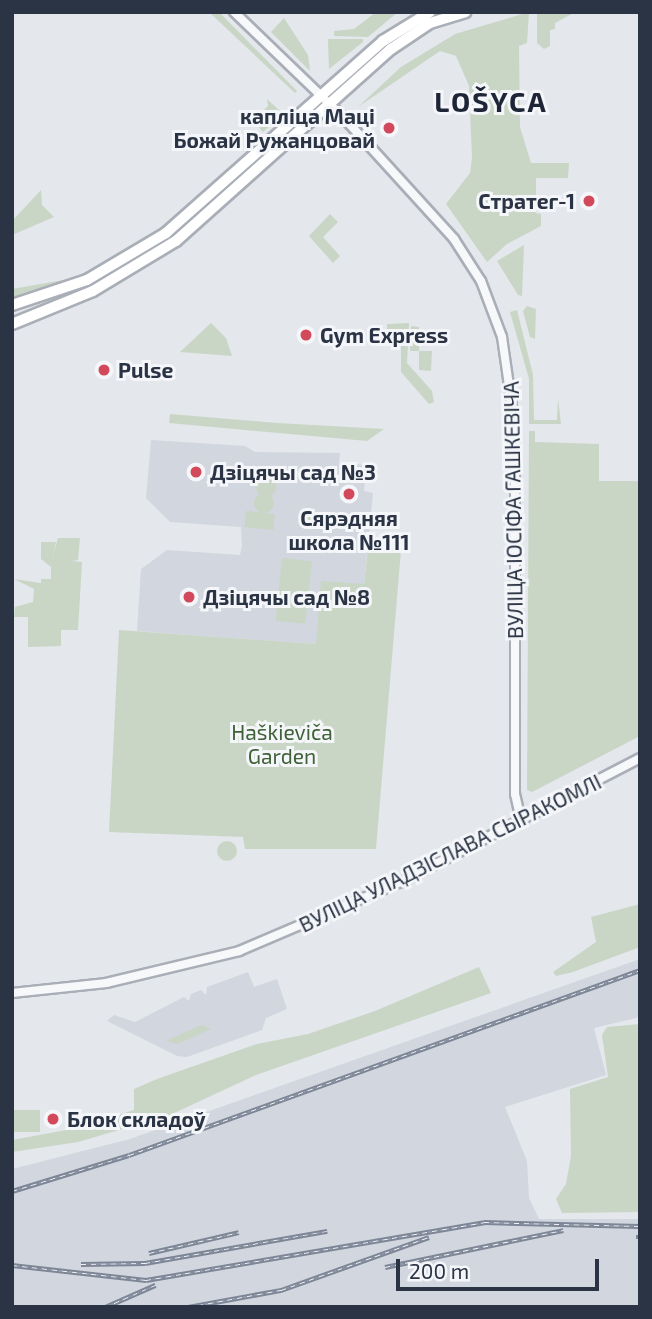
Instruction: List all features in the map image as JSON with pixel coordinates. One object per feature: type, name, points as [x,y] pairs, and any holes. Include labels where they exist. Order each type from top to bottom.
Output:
[{"type":"main road","points":[[12,324],[93,291],[176,242],[326,100],[389,36],[430,12]]},
{"type":"main road","points":[[12,305],[87,280],[166,233],[326,100],[411,35],[465,12]]},
{"type":"street","name":"ВУЛІЦА ІОСІФА ГАШКЕВІЧА","points":[[234,12],[326,100],[454,239],[481,281],[502,337],[515,427],[516,794],[521,820]]},
{"type":"street","name":"ВУЛІЦА УЛАДЗІСЛАВА СЫРАКОМЛІ","points":[[12,993],[106,983],[239,951],[373,895],[640,758]]},
{"type":"shaded area","points":[[151,440],[245,446],[255,452],[340,453],[339,463],[366,465],[364,491],[373,493],[364,584],[316,644],[137,631],[141,569],[167,550],[240,555],[242,545],[241,527],[170,522],[146,498]]},
{"type":"shaded area","points":[[640,959],[640,1017],[594,1028],[606,1075],[505,1107],[527,1161],[529,1198],[539,1219],[640,1219],[640,1307],[12,1307],[12,1169],[130,1139]]},
{"type":"shaded area","points":[[248,972],[254,987],[277,979],[287,1009],[266,1018],[262,1030],[187,1057],[177,1056],[107,1021],[114,1015],[135,1022],[184,997],[189,1001],[191,994],[201,990],[206,995],[207,987]]},
{"type":"green space","points":[[209,12],[219,12],[297,91],[295,93]]},
{"type":"green space","points":[[376,12],[398,12],[368,37],[334,36],[334,31],[354,29]]},
{"type":"green space","points":[[529,12],[527,43],[519,46],[520,127],[531,163],[569,163],[568,178],[536,178],[536,213],[541,214],[541,226],[507,244],[487,262],[446,204],[470,173],[472,158],[469,86],[456,56],[440,51],[358,107],[401,67],[455,34]]},
{"type":"green space","points":[[537,12],[640,14],[572,14],[555,23],[555,29],[550,30],[550,46],[544,49],[537,43]]},
{"type":"green space","points":[[284,18],[308,55],[310,71],[271,32]]},
{"type":"green space","points":[[328,39],[363,39],[363,42],[329,69]]},
{"type":"green space","points":[[267,99],[283,114],[263,132],[253,121],[268,106]]},
{"type":"green space","points":[[41,190],[42,205],[54,217],[12,235],[12,221]]},
{"type":"green space","points":[[330,214],[338,222],[323,237],[340,256],[333,263],[309,236]]},
{"type":"green space","points":[[158,230],[157,236],[93,273],[12,299],[12,289],[75,278]]},
{"type":"green space","points":[[524,245],[522,296],[518,295],[497,261]]},
{"type":"green space","points":[[527,306],[536,309],[535,339],[530,337],[523,311]]},
{"type":"green space","points":[[517,310],[533,375],[534,420],[557,420],[558,398],[561,424],[529,424],[529,379],[510,312]]},
{"type":"green space","points":[[211,323],[226,338],[232,356],[180,352]]},
{"type":"green space","points":[[409,323],[407,363],[432,391],[434,402],[429,404],[401,372],[401,329],[387,329],[387,324]]},
{"type":"green space","points":[[411,326],[419,327],[419,351],[410,351]]},
{"type":"green space","points":[[419,351],[432,351],[431,371],[419,370]]},
{"type":"green space","points":[[170,414],[384,429],[367,441],[169,423]]},
{"type":"green space","points":[[529,431],[535,431],[535,442],[599,444],[599,481],[640,481],[640,736],[532,792],[527,790]]},
{"type":"green space","points":[[266,477],[273,480],[276,487],[273,494],[266,497],[259,494],[256,487],[259,480]]},
{"type":"green space","points":[[264,493],[271,496],[274,503],[271,510],[264,513],[257,510],[254,503],[257,496]]},
{"type":"green space","points":[[246,511],[275,514],[273,530],[244,527]]},
{"type":"green space","points":[[305,515],[333,516],[333,528],[305,527]]},
{"type":"green space","points":[[58,538],[80,538],[78,560],[72,561],[82,562],[78,630],[61,630],[61,646],[28,647],[28,617],[14,617],[15,607],[33,602],[34,589],[14,579],[41,583],[41,579],[51,579],[51,567],[41,559],[41,542],[56,542],[52,558]]},
{"type":"green space","name":"Haškieviča Garden","points":[[368,548],[401,550],[376,849],[245,849],[243,837],[109,832],[119,630],[316,644],[321,581],[364,584]]},
{"type":"green space","points":[[282,558],[312,561],[305,624],[275,621]]},
{"type":"green space","points":[[223,841],[231,841],[237,851],[231,861],[223,861],[217,855],[217,847]]},
{"type":"green space","points":[[640,904],[640,947],[556,976],[553,972],[596,942],[591,917]]},
{"type":"green space","points":[[479,967],[491,993],[256,1075],[170,1115],[78,1142],[12,1152],[12,1140],[72,1129],[134,1110],[134,1089],[157,1079],[257,1044],[308,1034],[375,1011]]},
{"type":"green space","points":[[640,1024],[640,1212],[562,1213],[556,1199],[566,1184],[571,1156],[570,1089],[608,1077],[602,1035],[607,1027]]},
{"type":"green space","points":[[201,1025],[211,1029],[177,1044],[166,1041]]},
{"type":"green space","points":[[12,1110],[40,1110],[40,1132],[12,1132]]},
{"type":"railway","points":[[12,1191],[129,1155],[640,970]]},
{"type":"railway","points":[[12,1265],[146,1280],[484,1222],[640,1226]]},
{"type":"railway","points":[[385,1267],[563,1230]]},
{"type":"railway","points":[[81,1264],[145,1263],[327,1231]]},
{"type":"railway","points":[[149,1253],[239,1232]]},
{"type":"railway","points":[[188,1307],[281,1290],[429,1237]]},
{"type":"railway","points":[[105,1307],[155,1285]]},
{"type":"place","name":"капліца Маці Божай Ружанцовай","points":[[389,128]]},
{"type":"place","name":"Стратег-1","points":[[589,201]]},
{"type":"place","name":"Gym Express","points":[[306,335]]},
{"type":"place","name":"Pulse","points":[[104,370]]},
{"type":"place","name":"Дзіцячы сад №3","points":[[196,472]]},
{"type":"place","name":"Сярэдняя школа №111","points":[[349,494]]},
{"type":"place","name":"Дзіцячы сад №8","points":[[189,597]]},
{"type":"place","name":"Блок складоў","points":[[53,1119]]},
{"type":"district","name":"LOŠYCA","points":[[491,101]]}]
